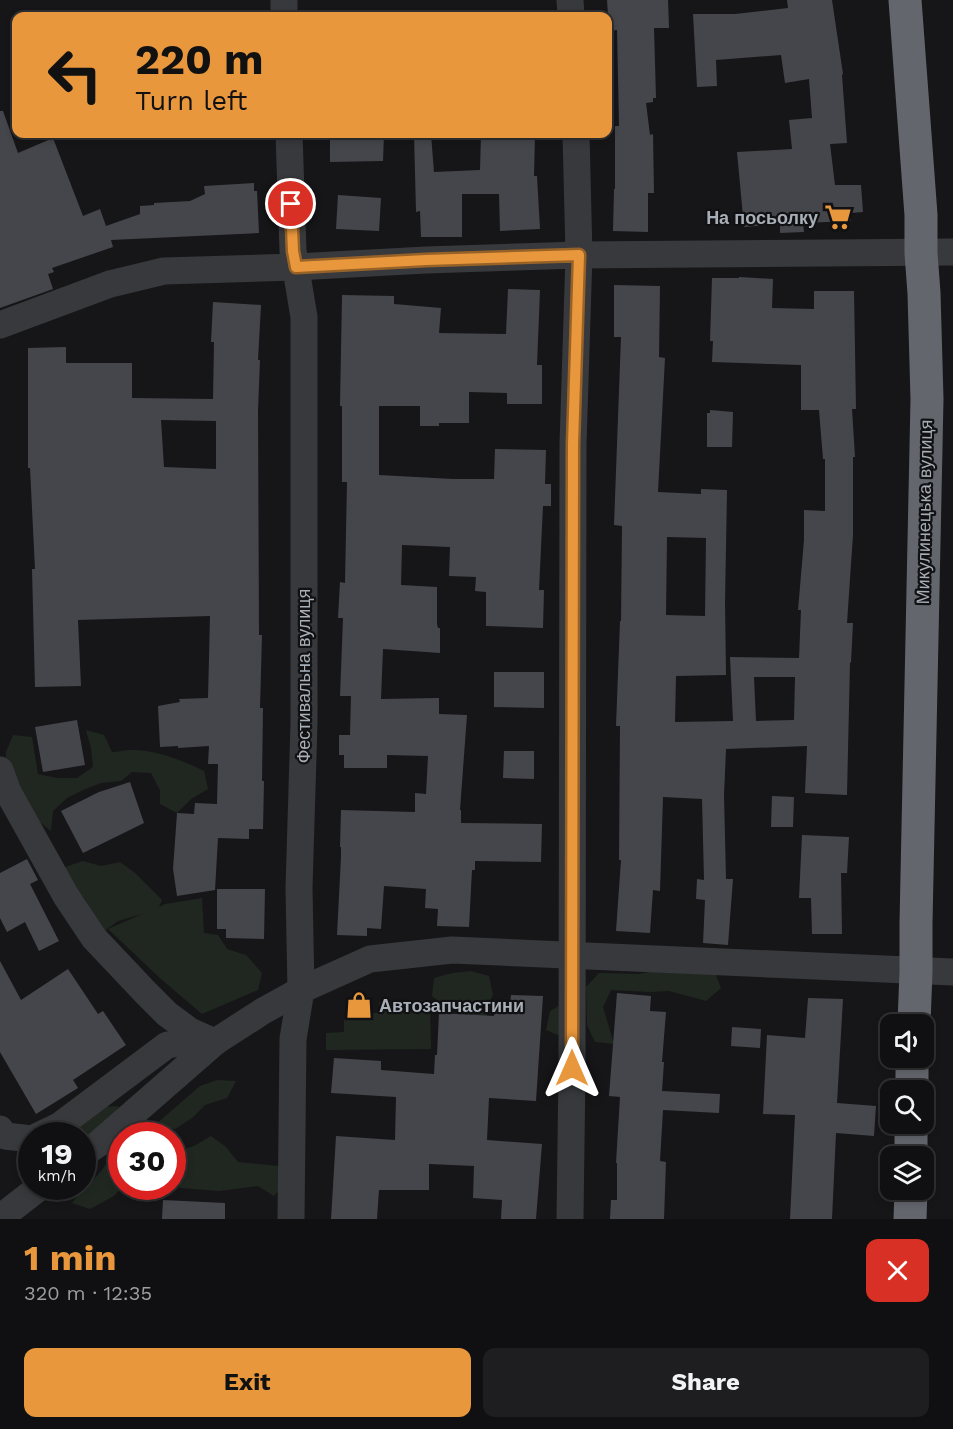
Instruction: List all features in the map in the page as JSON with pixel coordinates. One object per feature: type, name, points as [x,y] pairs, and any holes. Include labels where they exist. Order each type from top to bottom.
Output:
[{"type":"highway","name":"Микулинецька вулиця","points":[[905,0],[921,215],[927,399],[914,1014]]},
{"type":"highway","points":[[910,1200],[910,1219]]},
{"type":"street","name":"Фестивальна вулиця","points":[[289,138],[293,251],[304,317],[304,723],[299,888],[301,990],[293,1039],[291,1219]]},
{"type":"street","points":[[570,1219],[573,955],[573,456],[579,255],[576,138]]},
{"type":"street","points":[[0,325],[110,284],[164,271],[579,255],[953,252]]},
{"type":"street","points":[[0,770],[8,792],[66,896],[94,938],[167,1014],[190,1031],[215,1042]]},
{"type":"street","points":[[96,1145],[215,1042],[301,990],[370,959],[452,950],[953,972]]},
{"type":"street","points":[[64,1122],[167,1045],[215,1042]]},
{"type":"street","points":[[0,1129],[4,1136],[18,1137]]},
{"type":"street","points":[[0,1218],[24,1200]]},
{"type":"shaded area","points":[[86,730],[104,735],[112,752],[131,750],[150,752],[204,771],[208,789],[191,799],[177,813],[160,804],[160,790],[151,773],[132,772],[121,781],[101,783],[67,798],[53,811],[51,831],[36,819],[5,771],[6,752],[13,735],[32,737],[38,774],[57,778],[77,778],[93,767]]},
{"type":"shaded area","points":[[83,861],[101,866],[120,862],[135,873],[162,900],[159,907],[202,898],[204,933],[218,935],[227,949],[246,955],[262,973],[258,990],[202,1014],[108,929],[142,914],[118,921],[103,932],[84,898],[69,885],[65,867]]},
{"type":"shaded area","points":[[658,970],[715,973],[721,988],[706,1001],[669,991],[611,990],[603,1007],[614,1044],[595,1042],[587,1025],[586,987],[599,973],[639,974]]},
{"type":"shaded area","points":[[471,971],[489,976],[493,995],[487,1006],[487,1024],[472,1025],[466,1007],[447,1008],[432,996],[434,978]]},
{"type":"shaded area","points":[[430,1000],[431,1049],[326,1050],[326,1033],[344,1032],[344,1019],[380,1012],[379,1002]]},
{"type":"shaded area","points":[[566,1002],[567,1039],[546,1030],[550,1011]]},
{"type":"shaded area","points":[[217,1080],[236,1081],[227,1098],[205,1105],[186,1122],[158,1122],[200,1086]]},
{"type":"shaded area","points":[[119,1106],[103,1133],[96,1139],[96,1122],[79,1122],[100,1107]]},
{"type":"shaded area","points":[[211,1136],[226,1147],[238,1162],[278,1166],[286,1182],[274,1196],[258,1186],[219,1191],[186,1188],[186,1149]]},
{"type":"shaded area","points":[[108,1162],[108,1199],[90,1209],[72,1203],[74,1200],[96,1200],[96,1177]]},
{"type":"building","points":[[607,0],[668,0],[669,28],[654,28],[656,98],[653,98],[653,102],[646,103],[650,135],[653,134],[654,193],[648,193],[648,232],[613,231],[615,126],[619,126],[617,30],[612,31],[612,12],[608,12]]},
{"type":"building","points":[[787,0],[832,0],[843,74],[847,143],[830,144],[835,185],[861,185],[863,212],[851,213],[851,221],[803,223],[804,232],[780,233],[780,224],[744,227],[737,152],[792,149],[789,120],[812,118],[809,79],[785,83],[781,55],[716,60],[717,86],[697,87],[693,14],[735,14],[788,8]]},
{"type":"building","points":[[0,111],[3,111],[18,153],[53,138],[83,216],[100,209],[106,226],[140,214],[140,206],[190,201],[205,194],[204,186],[254,183],[254,191],[257,191],[259,233],[111,240],[113,247],[52,268],[54,272],[48,274],[53,289],[0,308]]},
{"type":"building","points":[[330,138],[384,138],[383,161],[330,162]]},
{"type":"building","points":[[414,138],[431,138],[434,172],[480,170],[481,138],[535,138],[534,176],[537,176],[540,229],[500,231],[499,194],[462,194],[462,237],[421,237],[420,211],[416,212]]},
{"type":"building","points":[[338,195],[381,198],[379,231],[336,229]]},
{"type":"building","points":[[712,278],[773,279],[772,308],[814,309],[814,291],[854,291],[856,409],[852,409],[855,457],[853,457],[853,535],[847,623],[853,623],[847,795],[805,793],[807,746],[726,749],[724,795],[726,879],[733,879],[728,945],[703,943],[705,900],[696,899],[697,879],[704,880],[702,799],[663,797],[660,891],[653,890],[650,933],[616,931],[621,860],[619,860],[620,726],[616,726],[621,621],[622,526],[614,525],[621,337],[614,337],[614,285],[660,286],[659,357],[665,358],[658,492],[701,494],[701,489],[727,490],[726,675],[676,676],[675,722],[733,721],[730,657],[799,658],[801,610],[798,610],[804,510],[825,511],[825,459],[823,459],[819,410],[801,410],[801,365],[712,362],[713,341],[710,341]],"holes":[[[667,537],[706,538],[705,616],[666,615]],[[754,677],[795,677],[794,720],[756,721]]]},
{"type":"building","points":[[508,289],[540,290],[537,365],[542,365],[542,404],[507,404],[507,393],[469,392],[469,423],[439,423],[439,426],[420,426],[420,406],[379,406],[379,475],[494,479],[495,449],[546,450],[545,484],[551,484],[551,506],[543,506],[539,590],[544,590],[543,628],[486,626],[486,592],[475,591],[476,577],[449,576],[450,547],[402,545],[401,585],[437,587],[440,653],[383,649],[381,699],[439,698],[439,714],[467,715],[461,823],[542,824],[541,862],[475,861],[475,870],[472,870],[469,927],[437,926],[438,909],[425,908],[426,889],[384,886],[381,929],[367,928],[367,936],[337,935],[341,810],[415,812],[415,793],[426,794],[428,756],[387,755],[387,768],[344,768],[344,755],[339,755],[339,735],[350,735],[351,696],[340,696],[343,618],[338,618],[340,582],[345,583],[347,482],[342,482],[342,406],[340,406],[342,295],[394,296],[394,304],[441,308],[439,333],[506,334]]},
{"type":"building","points":[[213,302],[261,305],[258,411],[263,829],[249,829],[249,839],[218,838],[215,890],[177,896],[173,869],[177,813],[194,814],[195,803],[217,804],[218,764],[208,764],[209,746],[160,747],[158,706],[180,702],[179,699],[208,698],[210,616],[78,620],[81,686],[35,687],[32,569],[35,569],[30,468],[28,468],[28,348],[66,347],[66,363],[132,363],[132,398],[213,399],[214,342],[211,342]],"holes":[[[161,420],[216,421],[216,469],[164,467]]]},
{"type":"building","points":[[710,410],[733,412],[732,447],[707,447],[707,413],[710,413]]},
{"type":"building","points":[[494,672],[544,672],[544,708],[494,707]]},
{"type":"building","points":[[77,720],[85,765],[43,772],[35,727]]},
{"type":"building","points":[[504,751],[534,751],[534,779],[503,778]]},
{"type":"building","points":[[130,782],[144,823],[83,853],[61,811],[99,792]]},
{"type":"building","points":[[772,796],[794,797],[793,827],[771,827]]},
{"type":"building","points":[[802,835],[849,837],[847,873],[841,873],[842,934],[812,934],[811,898],[799,898]]},
{"type":"building","points":[[27,859],[38,880],[30,884],[59,941],[39,951],[25,922],[7,932],[0,918],[0,873]]},
{"type":"building","points":[[217,889],[265,889],[264,939],[226,938],[226,929],[217,929]]},
{"type":"building","points":[[0,961],[21,1000],[68,969],[98,1014],[103,1011],[126,1045],[73,1080],[78,1088],[36,1114],[0,1052]]},
{"type":"building","points":[[617,993],[651,996],[650,1011],[666,1012],[662,1091],[720,1094],[719,1113],[663,1110],[660,1161],[666,1162],[664,1219],[610,1219],[611,1200],[617,1200],[616,1163],[620,1097],[609,1096]]},
{"type":"building","points":[[511,995],[543,996],[536,1101],[489,1098],[487,1140],[542,1144],[536,1219],[501,1219],[502,1200],[473,1198],[474,1166],[429,1164],[429,1190],[379,1190],[377,1219],[331,1219],[336,1136],[395,1140],[396,1097],[331,1093],[334,1058],[381,1061],[381,1070],[434,1074],[439,1013],[494,1016],[495,1003],[510,1004]]},
{"type":"building","points":[[808,998],[843,999],[837,1103],[876,1106],[874,1136],[836,1133],[832,1219],[790,1219],[795,1115],[763,1114],[767,1035],[805,1038]]},
{"type":"building","points":[[732,1027],[761,1029],[760,1048],[731,1046]]},
{"type":"building","points":[[163,1200],[225,1203],[225,1219],[162,1219]]},
{"type":"place","name":"На посьолку","points":[[838,217]]},
{"type":"place","name":"Автозапчастини","points":[[359,1005]]},
{"type":"route","points":[[291,204],[296,267],[579,255],[573,444],[572,1068]]}]
